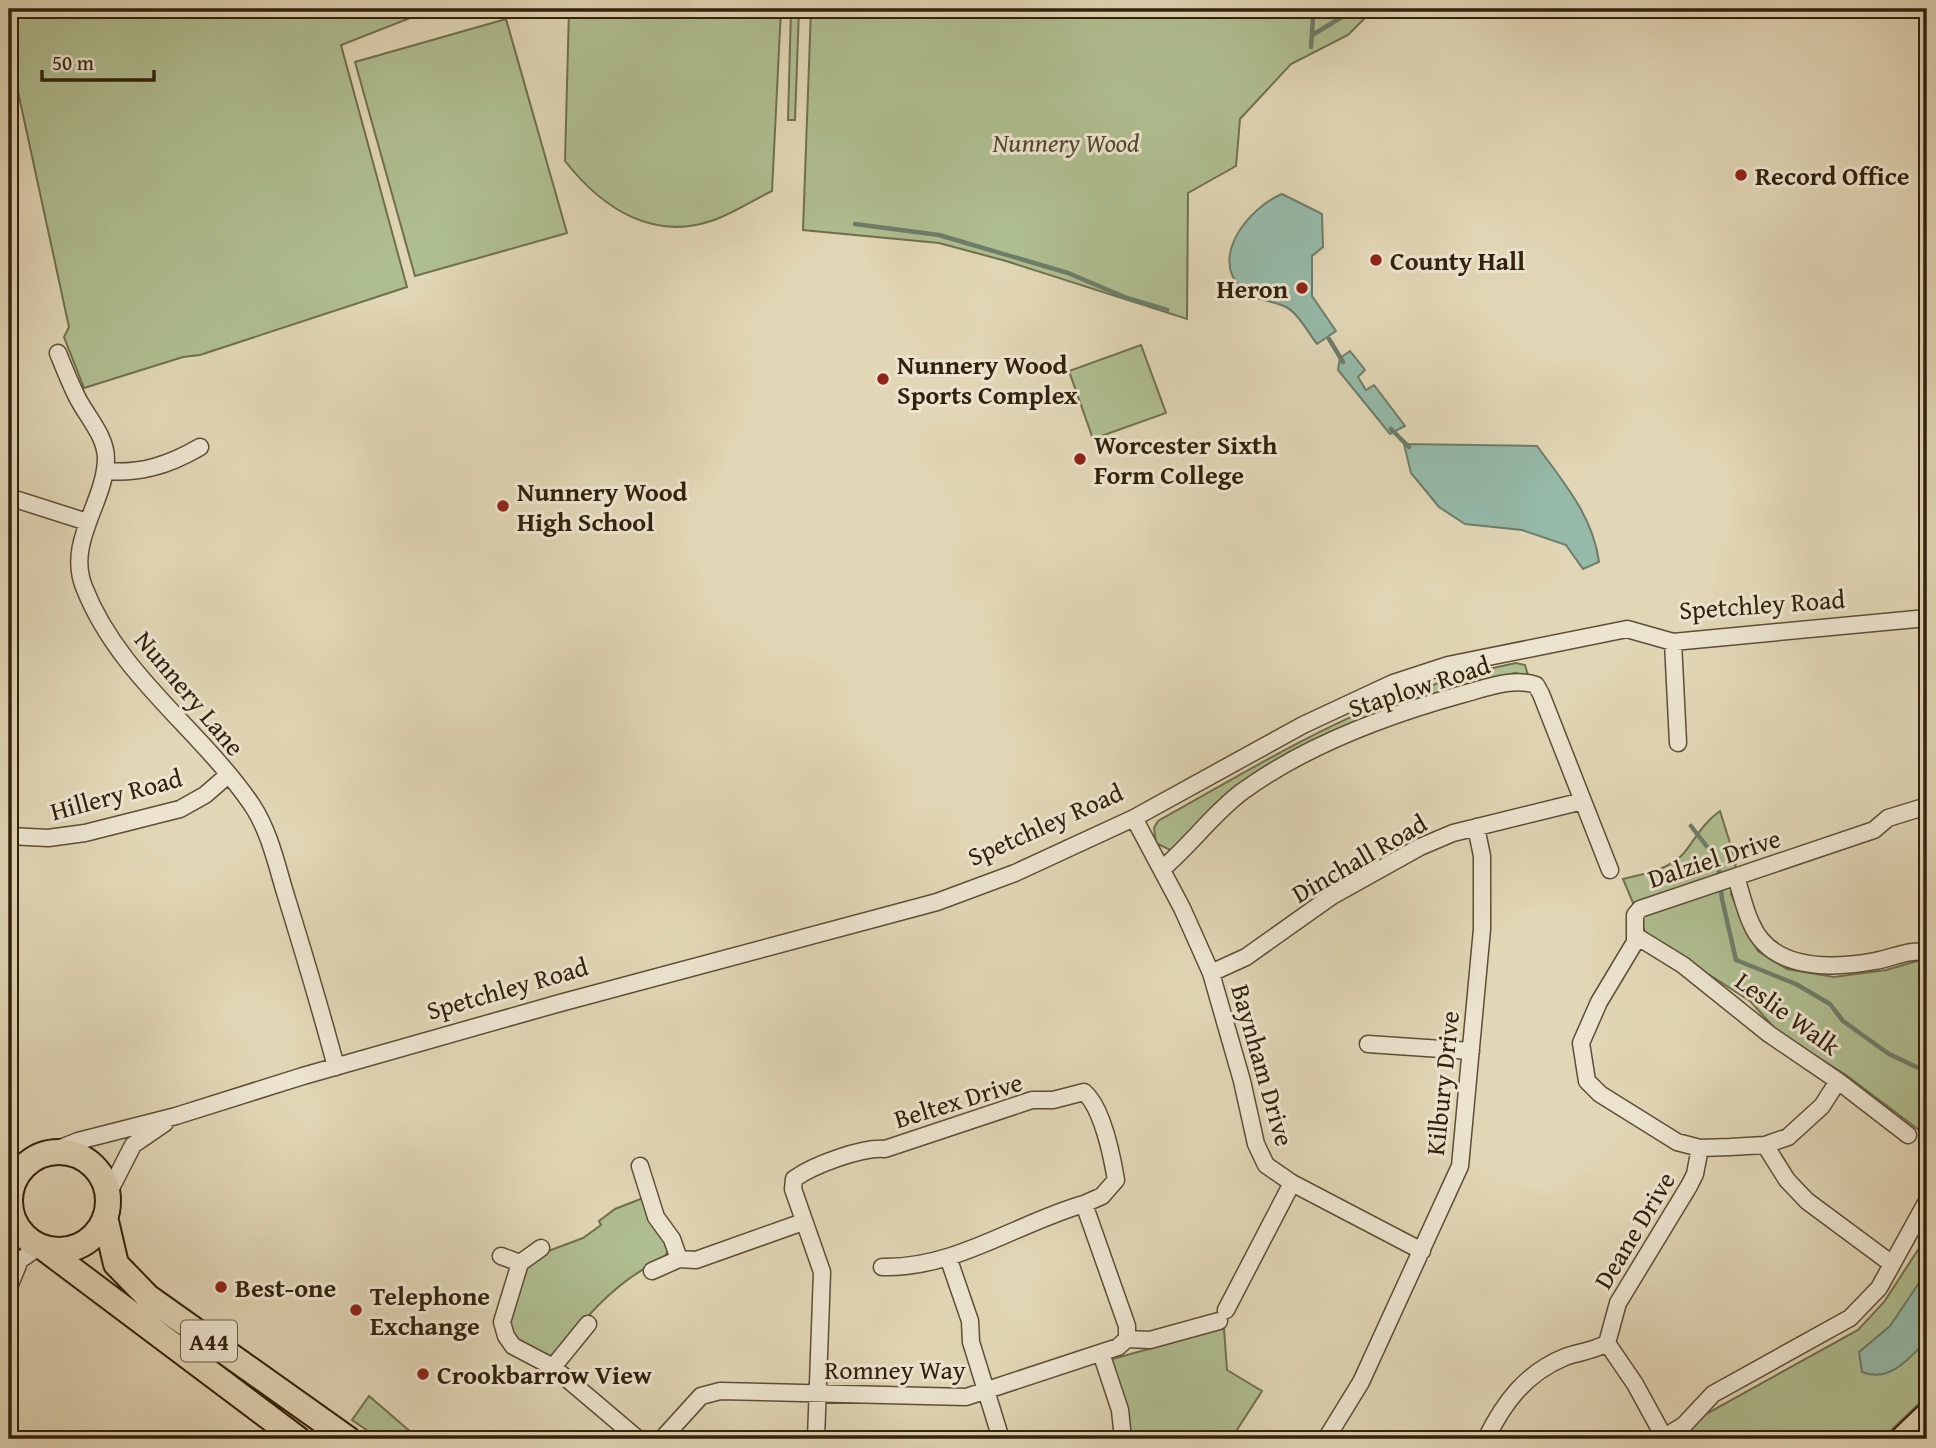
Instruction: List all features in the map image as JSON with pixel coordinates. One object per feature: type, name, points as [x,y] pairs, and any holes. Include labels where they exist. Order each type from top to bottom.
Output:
[{"type":"highway","points":[[1904,1439],[1927,1417]]},
{"type":"main road","name":"A44","points":[[298,1439],[39,1247],[19,1229],[11,1199],[13,1182],[19,1169],[29,1159],[71,1155],[86,1161],[99,1175],[116,1264],[148,1297],[348,1439]]},
{"type":"main road","name":"A44","points":[[9,1235],[39,1247],[81,1245],[97,1233],[106,1205]]},
{"type":"street","name":"Nunnery Lane","points":[[58,353],[76,396],[100,435],[106,456],[105,471],[87,522],[79,563],[83,586],[95,612],[169,713],[228,775],[251,804],[270,843],[336,1066]]},
{"type":"street","points":[[105,471],[143,471],[179,459],[200,447]]},
{"type":"street","points":[[9,497],[87,522]]},
{"type":"street","name":"Spetchley Road","points":[[29,1159],[78,1141],[176,1116],[336,1066],[937,902],[1015,873],[1134,818],[1303,725],[1404,679],[1499,652],[1627,629],[1673,642],[1927,618]]},
{"type":"street","points":[[1673,642],[1678,743]]},
{"type":"street","name":"Staplow Road","points":[[1161,869],[1244,790],[1330,742],[1386,717],[1507,683],[1520,682],[1536,685],[1610,870]]},
{"type":"street","name":"Hillery Road","points":[[9,836],[48,838],[85,833],[180,809],[205,795],[228,775]]},
{"type":"street","name":"Dinchall Road","points":[[1211,973],[1246,957],[1366,876],[1420,847],[1476,828],[1583,801]]},
{"type":"street","name":"Dalziel Drive","points":[[1838,1081],[1822,1106],[1788,1137],[1765,1145],[1700,1148],[1677,1142],[1600,1094],[1587,1081],[1582,1067],[1580,1044],[1636,936],[1635,915],[1640,909],[1874,831],[1888,818],[1927,806]]},
{"type":"street","name":"Baynham Drive","points":[[1134,818],[1211,973],[1259,1156],[1266,1165],[1292,1183],[1422,1251]]},
{"type":"street","name":"Kilbury Drive","points":[[1326,1439],[1362,1382],[1460,1166],[1482,929],[1482,856],[1476,828]]},
{"type":"street","points":[[1733,877],[1751,925],[1764,945],[1784,957],[1833,966],[1877,961],[1912,951],[1927,952]]},
{"type":"street","name":"Leslie Walk","points":[[1636,936],[1683,965],[1769,1034],[1838,1081],[1908,1135]]},
{"type":"street","points":[[1368,1044],[1471,1051]]},
{"type":"street","name":"Beltex Drive","points":[[816,1439],[822,1272],[803,1223],[793,1189],[794,1179],[804,1171],[872,1148],[885,1149],[1032,1101],[1053,1100],[1084,1092],[1092,1098],[1112,1157],[1116,1180],[1102,1196],[1084,1204]]},
{"type":"street","name":"Spetchley Road","points":[[106,1205],[133,1145],[176,1116]]},
{"type":"street","points":[[1765,1145],[1787,1180],[1807,1201],[1892,1264]]},
{"type":"street","name":"Deane Drive","points":[[1606,1343],[1618,1303],[1695,1174],[1700,1148]]},
{"type":"street","points":[[640,1166],[656,1217],[672,1239],[679,1259]]},
{"type":"street","name":"Romney Way","points":[[662,1439],[701,1396],[720,1391],[948,1399],[987,1391],[1101,1353],[1118,1347],[1127,1339],[1150,1340],[1222,1315],[1292,1183]]},
{"type":"street","points":[[1486,1439],[1500,1410],[1535,1373],[1566,1357],[1606,1343],[1635,1384],[1662,1438],[1684,1425],[1713,1394],[1850,1318],[1879,1289],[1927,1201]]},
{"type":"street","points":[[882,1267],[905,1267],[948,1257],[1034,1225],[1048,1214],[1084,1204],[1127,1326],[1127,1339]]},
{"type":"street","points":[[652,1270],[679,1259],[696,1260],[803,1223]]},
{"type":"street","points":[[9,1287],[20,1260],[39,1247]]},
{"type":"street","points":[[541,1248],[520,1263],[505,1311],[503,1329],[513,1346],[553,1367],[638,1439]]},
{"type":"street","points":[[501,1256],[520,1263]]},
{"type":"street","points":[[948,1257],[970,1321],[971,1342],[1002,1439]]},
{"type":"street","points":[[553,1367],[587,1324]]},
{"type":"street","points":[[1101,1353],[1120,1410],[1123,1439]]},
{"type":"green space","points":[[9,9],[433,9],[341,45],[407,287],[200,355],[183,357],[84,388],[64,337],[69,327],[12,64]]},
{"type":"green space","points":[[569,9],[781,9],[772,191],[714,220],[692,226],[670,227],[630,216],[595,193],[565,161]]},
{"type":"green space","points":[[791,9],[799,9],[795,120],[788,120]]},
{"type":"green space","name":"Nunnery Wood","points":[[811,9],[1374,9],[1348,35],[1291,64],[1240,119],[1236,166],[1188,193],[1187,319],[1006,261],[939,243],[803,230]]},
{"type":"green space","points":[[506,19],[567,233],[415,276],[355,62]]},
{"type":"green space","points":[[1141,345],[1166,413],[1093,439],[1069,371]]},
{"type":"green space","points":[[1516,663],[1525,665],[1528,675],[1514,673],[1326,737],[1178,847],[1170,850],[1156,843],[1154,828],[1158,821],[1330,727],[1418,690]]},
{"type":"green space","points":[[1720,811],[1736,862],[1731,894],[1758,951],[1787,969],[1834,977],[1886,970],[1921,960],[1927,969],[1927,1136],[1846,1075],[1778,1032],[1750,1001],[1646,934],[1623,879],[1671,864]]},
{"type":"green space","points":[[643,1198],[669,1246],[665,1258],[648,1266],[602,1301],[554,1359],[520,1344],[508,1325],[529,1262],[543,1253],[583,1238],[601,1225],[599,1221],[615,1209]]},
{"type":"green space","points":[[1927,1236],[1927,1396],[1882,1439],[1680,1439],[1706,1414],[1858,1330],[1884,1302]]},
{"type":"green space","points":[[1224,1328],[1227,1370],[1262,1391],[1231,1439],[1129,1439],[1109,1360]]},
{"type":"green space","points":[[369,1396],[419,1439],[380,1439],[352,1420]]},
{"type":"shaded area","points":[[1282,194],[1322,214],[1323,247],[1312,256],[1312,296],[1336,331],[1317,344],[1290,310],[1246,292],[1232,275],[1229,262],[1231,248],[1238,234],[1258,210]]},
{"type":"shaded area","points":[[1350,351],[1365,370],[1358,377],[1366,390],[1374,385],[1405,426],[1390,434],[1338,370],[1340,358]]},
{"type":"shaded area","points":[[1404,444],[1537,446],[1584,515],[1596,545],[1599,562],[1583,569],[1566,545],[1522,530],[1465,524],[1439,507],[1411,473]]},
{"type":"shaded area","points":[[1927,1271],[1926,1341],[1905,1362],[1890,1372],[1872,1375],[1862,1372],[1859,1352],[1890,1326]]},
{"type":"waterway","points":[[1311,47],[1313,17],[1321,9]]},
{"type":"waterway","points":[[1314,34],[1355,9]]},
{"type":"waterway","points":[[855,224],[939,235],[1068,273],[1127,298],[1167,310]]},
{"type":"waterway","points":[[1329,339],[1343,362]]},
{"type":"waterway","points":[[1391,429],[1409,447]]},
{"type":"waterway","points":[[1691,826],[1718,861],[1722,899],[1736,960],[1796,984],[1830,1004],[1843,1021],[1889,1054],[1927,1072]]},
{"type":"place","name":"Record Office","points":[[1741,175]]},
{"type":"place","name":"County Hall","points":[[1376,260]]},
{"type":"place","name":"Heron","points":[[1302,288]]},
{"type":"place","name":"Nunnery Wood Sports Complex","points":[[883,379]]},
{"type":"place","name":"Worcester Sixth Form College","points":[[1080,459]]},
{"type":"place","name":"Nunnery Wood High School","points":[[503,506]]},
{"type":"place","name":"Best-one","points":[[221,1287]]},
{"type":"place","name":"Telephone Exchange","points":[[356,1310]]},
{"type":"place","name":"Crookbarrow View","points":[[423,1374]]}]
